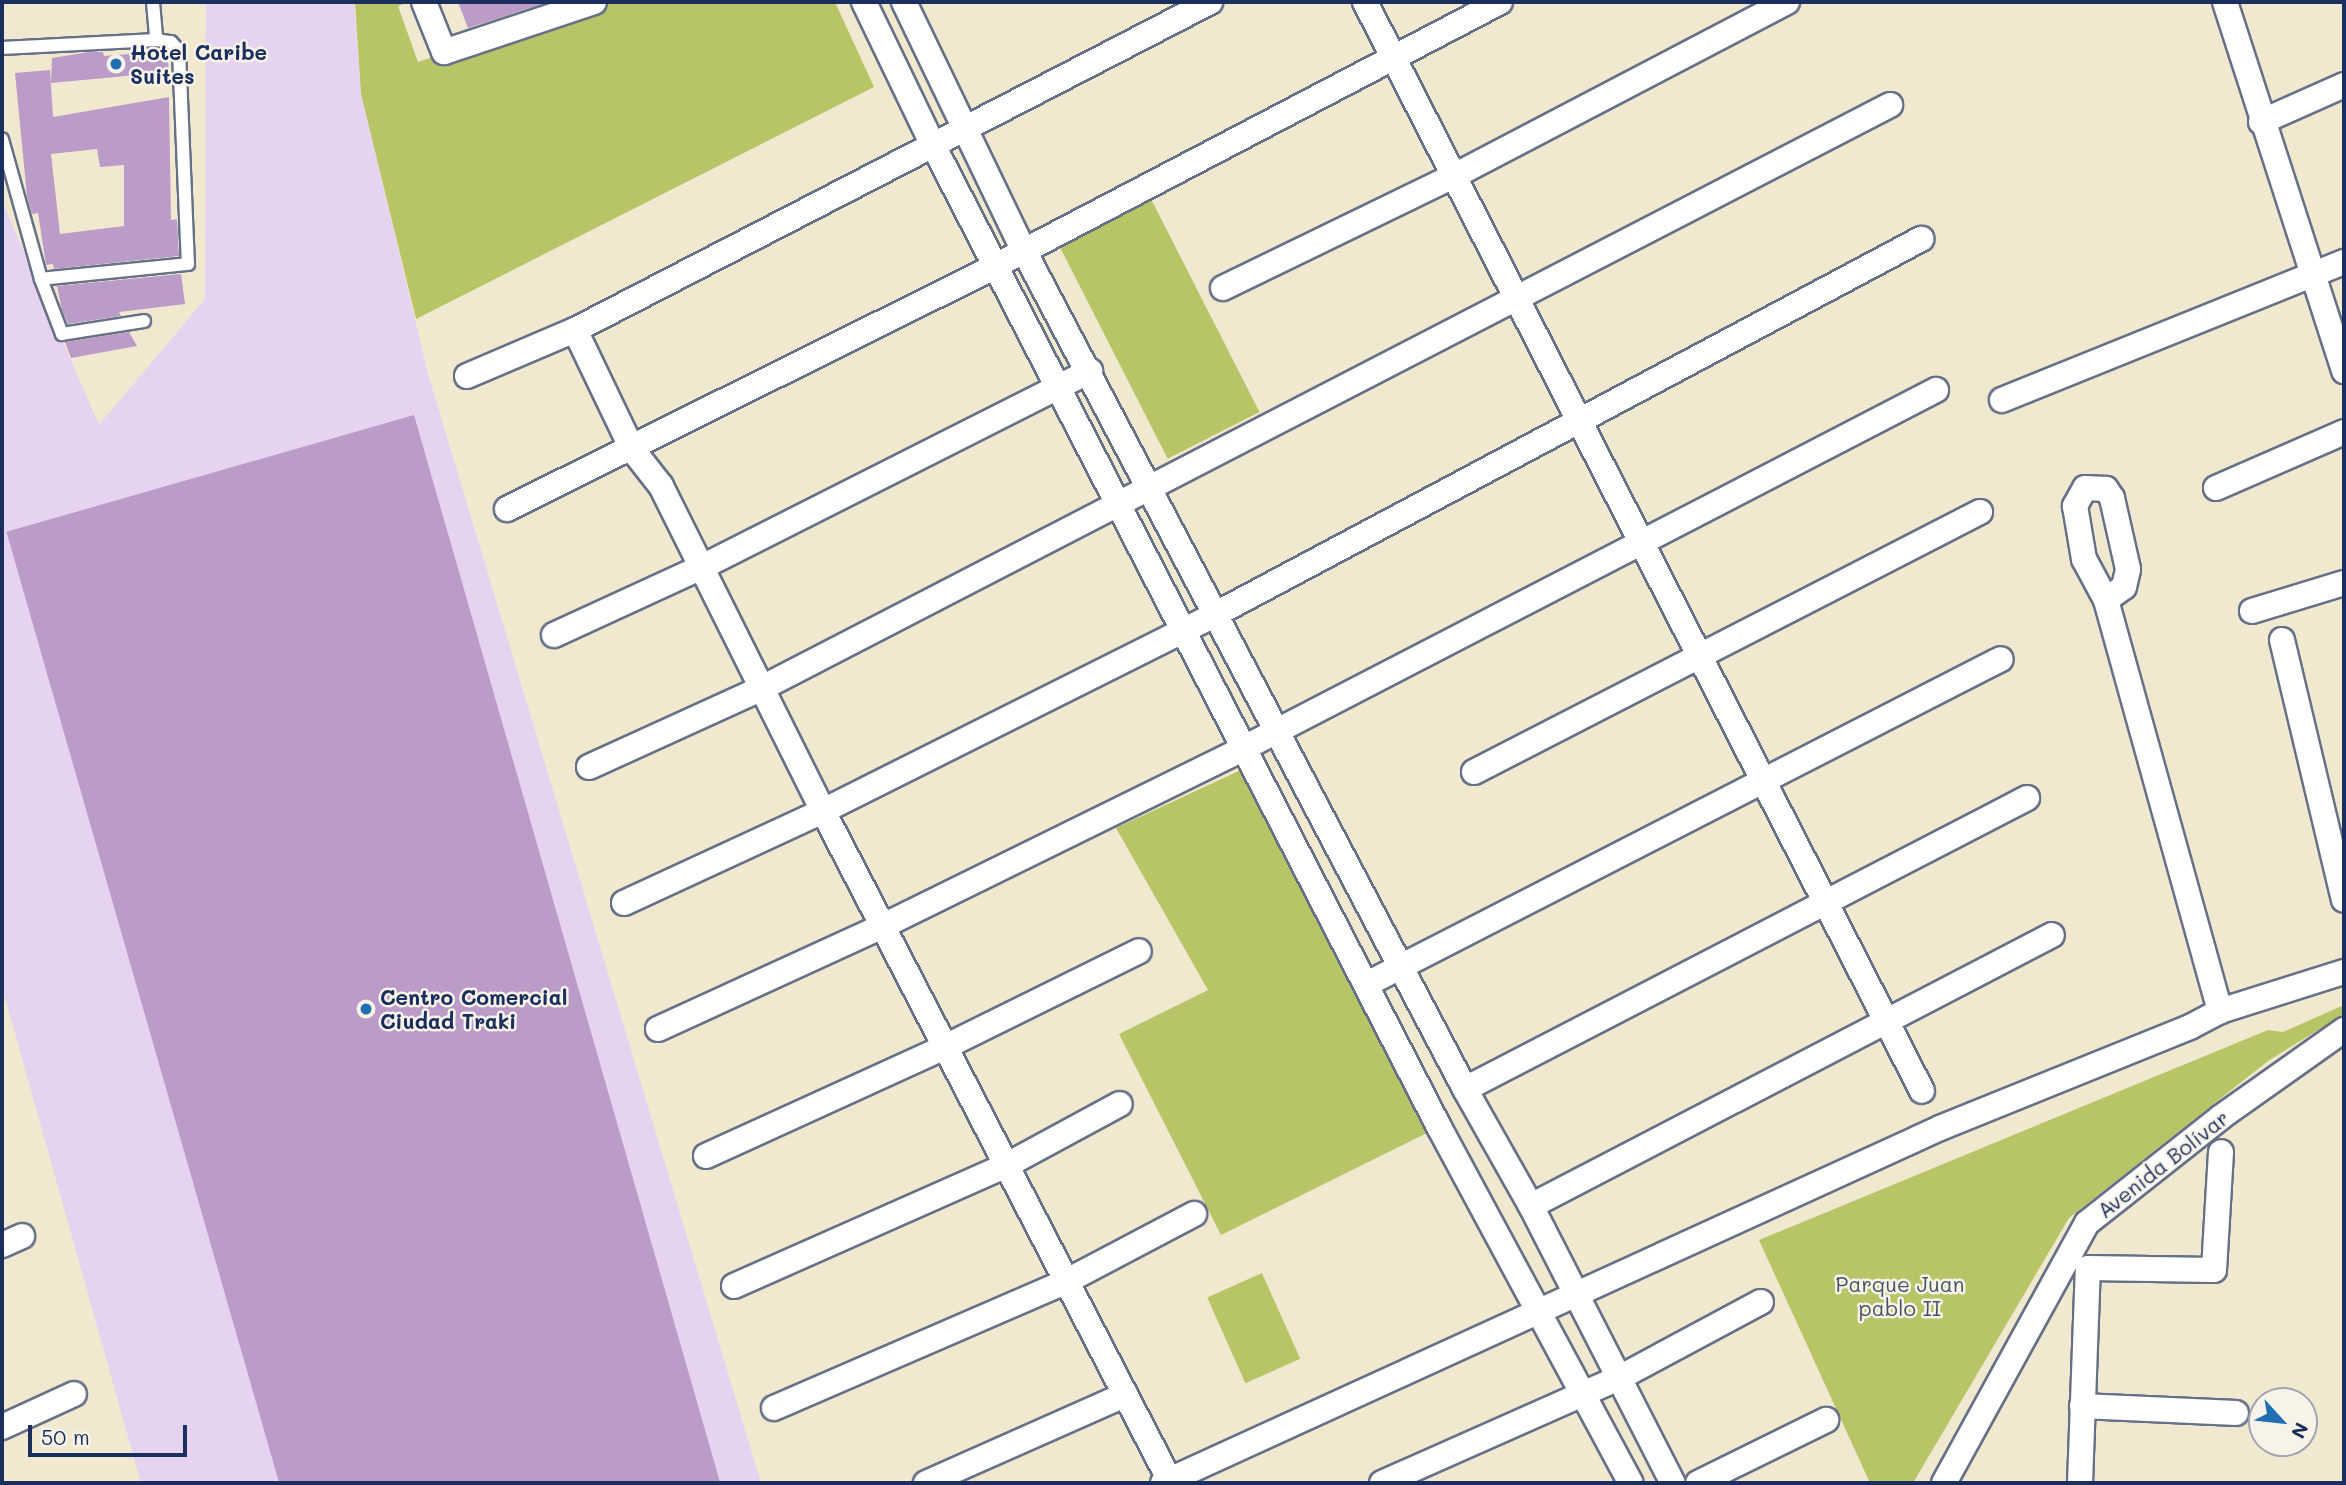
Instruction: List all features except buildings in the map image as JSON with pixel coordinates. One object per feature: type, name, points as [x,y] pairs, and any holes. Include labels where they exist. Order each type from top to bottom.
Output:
[{"type":"street","points":[[424,2],[444,52],[587,3]]},
{"type":"street","points":[[864,2],[932,143],[1056,385],[1247,747],[1367,985],[1631,1483]]},
{"type":"street","points":[[467,376],[575,330],[932,143],[968,130],[1210,2]]},
{"type":"street","points":[[1365,2],[1452,177],[1641,543],[1702,655],[1923,1091]]},
{"type":"street","points":[[507,509],[632,449],[996,265],[1500,2]]},
{"type":"street","points":[[1223,288],[1452,177],[1787,2]]},
{"type":"street","points":[[2225,2],[2261,122],[2344,371]]},
{"type":"street","points":[[907,3],[1023,249],[1090,371],[1274,730],[1465,1089],[1531,1206],[1673,1483]]},
{"type":"street","points":[[2261,122],[2344,85]]},
{"type":"street","points":[[589,767],[762,688],[1150,486],[1516,301],[1890,105]]},
{"type":"street","points":[[624,903],[823,811],[1184,627],[1216,614],[1921,239]]},
{"type":"street","points":[[2002,400],[2344,262]]},
{"type":"street","points":[[575,330],[632,449],[660,486],[702,567],[823,811],[1168,1482],[1940,1128],[2190,1027],[2220,1011],[2344,972]]},
{"type":"street","points":[[554,635],[702,567],[1056,385],[1090,371]]},
{"type":"street","points":[[658,1029],[883,926],[1247,747],[1274,730],[1936,390]]},
{"type":"street","points":[[2216,488],[2344,432]]},
{"type":"street","points":[[1474,772],[1980,512]]},
{"type":"street","points":[[2252,611],[2344,583]]},
{"type":"street","points":[[2106,600],[2220,1011]]},
{"type":"street","points":[[2282,640],[2344,900]]},
{"type":"street","points":[[1367,985],[2001,659]]},
{"type":"street","points":[[1465,1089],[2027,798]]},
{"type":"street","points":[[1531,1206],[2052,935]]},
{"type":"street","points":[[706,1156],[945,1047],[1139,951]]},
{"type":"street","name":"Avenida Bolívar","points":[[1944,1483],[2087,1223],[2221,1117],[2344,1030]]},
{"type":"street","points":[[734,1286],[1007,1165],[1120,1104]]},
{"type":"street","points":[[2080,1483],[2088,1268],[2214,1270],[2221,1152]]},
{"type":"street","points":[[775,1408],[1065,1282],[1194,1214]]},
{"type":"street","points":[[1382,1483],[1619,1378],[1761,1302]]},
{"type":"street","points":[[2,1427],[74,1394]]},
{"type":"street","points":[[926,1483],[1125,1395]]},
{"type":"street","points":[[2082,1406],[2236,1413]]},
{"type":"street","points":[[1698,1483],[1826,1420]]},
{"type":"lane","points":[[153,2],[156,40]]},
{"type":"lane","points":[[2,48],[156,40],[171,42],[179,51],[188,264],[41,279]]},
{"type":"lane","points":[[2,139],[41,279],[62,334],[144,321]]},
{"type":"shaded area","name":"Centro Comercial Ciudad Traki","points":[[206,2],[354,2],[361,94],[428,374],[761,1483],[141,1483],[2,987],[2,201],[99,425],[205,299]]},
{"type":"green space","points":[[355,2],[409,2],[398,6],[418,62],[433,57],[436,65],[598,2],[835,2],[874,87],[416,319],[361,94]]},
{"type":"green space","points":[[1151,199],[1260,412],[1168,459],[1059,246]]},
{"type":"green space","points":[[1243,769],[1439,1127],[1221,1235],[1119,1034],[1208,990],[1116,828]]},
{"type":"green space","name":"Parque Juan pablo II","points":[[2344,1005],[2344,1014],[2268,1061],[2069,1218],[1913,1483],[1870,1483],[1759,1240],[2268,1030],[2283,1032]]},
{"type":"green space","points":[[1262,1273],[1300,1359],[1245,1383],[1207,1297]]},
{"type":"place","name":"Hotel Caribe Suites","points":[[116,64]]},
{"type":"place","name":"Centro Comercial Ciudad Traki","points":[[366,1009]]}]
